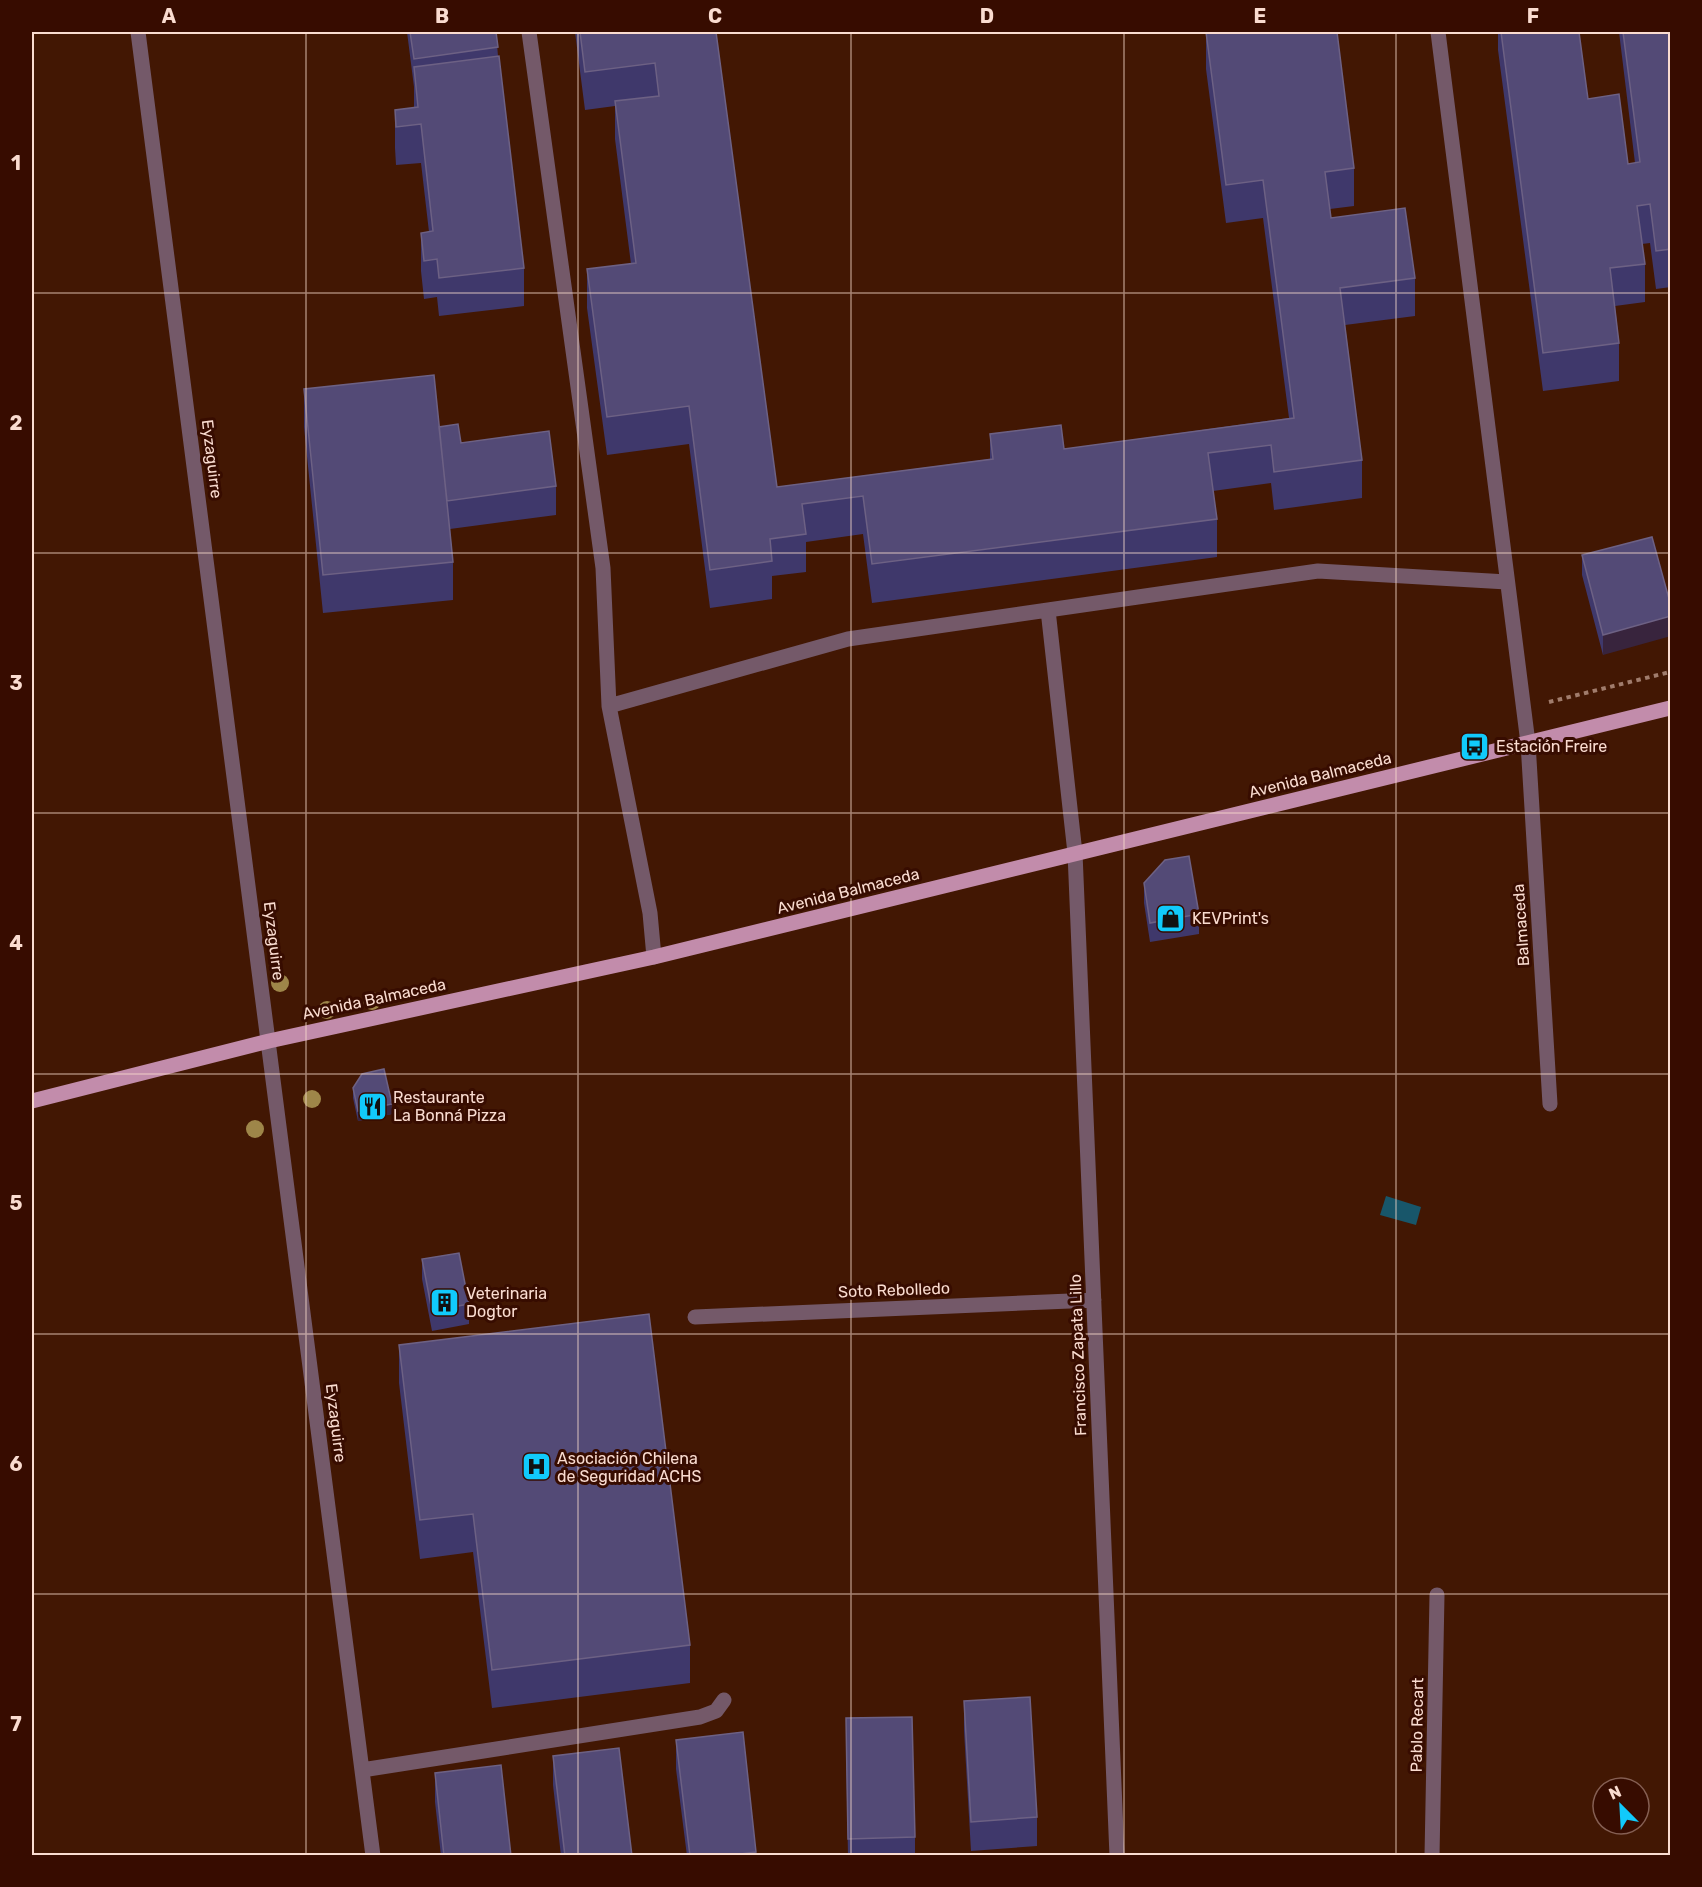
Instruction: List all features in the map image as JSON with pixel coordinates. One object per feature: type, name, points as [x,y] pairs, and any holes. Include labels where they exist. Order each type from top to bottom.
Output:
[{"type":"main road","name":"Avenida Balmaceda","points":[[32,1101],[269,1041],[654,957],[1671,708]]},
{"type":"street","name":"Eyzaguirre","points":[[138,32],[373,1856]]},
{"type":"street","points":[[529,32],[603,568],[609,706],[650,913],[654,957]]},
{"type":"street","name":"Balmaceda","points":[[1438,32],[1528,743],[1551,1104]]},
{"type":"street","points":[[609,706],[848,639],[1318,571],[1507,582]]},
{"type":"street","name":"Francisco Zapata Lillo","points":[[1048,610],[1075,854],[1117,1856]]},
{"type":"street","name":"Soto Rebolledo","points":[[695,1317],[1094,1300]]},
{"type":"street","name":"Pablo Recart","points":[[1432,1856],[1437,1595]]},
{"type":"street","points":[[362,1770],[700,1717],[716,1711],[724,1700]]},
{"type":"path","points":[[1523,708],[1671,672]]},
{"type":"water","points":[[1386,1196],[1421,1207],[1416,1225],[1380,1215]]},
{"type":"building","points":[[410,32],[496,32],[498,47],[414,59]]},
{"type":"building","points":[[580,32],[716,32],[777,487],[993,459],[990,434],[1061,425],[1064,449],[1294,418],[1263,180],[1226,185],[1206,32],[1337,32],[1354,168],[1325,172],[1331,218],[1405,208],[1415,278],[1340,288],[1362,460],[1274,472],[1271,445],[1208,453],[1217,519],[872,564],[863,496],[802,504],[806,534],[770,539],[772,561],[710,570],[689,406],[607,417],[587,269],[636,263],[615,101],[659,96],[655,63],[585,72]]},
{"type":"building","points":[[1501,32],[1579,32],[1588,99],[1619,94],[1628,164],[1640,162],[1623,32],[1671,32],[1671,249],[1656,251],[1650,204],[1637,206],[1645,264],[1610,268],[1619,343],[1543,353]]},
{"type":"building","points":[[499,56],[524,268],[439,278],[437,259],[424,261],[421,233],[433,231],[421,124],[396,127],[395,110],[418,107],[414,67]]},
{"type":"building","points":[[434,375],[453,562],[323,575],[304,389]]},
{"type":"building","points":[[458,424],[461,443],[549,431],[556,486],[447,501],[439,427]]},
{"type":"building","points":[[1652,537],[1671,606],[1671,616],[1603,635],[1582,555]]},
{"type":"building","name":"KEVPrint's","points":[[1189,856],[1199,914],[1150,923],[1144,883],[1165,860]]},
{"type":"building","name":"Restaurante La Bonná Pizza","points":[[384,1069],[392,1104],[358,1111],[353,1088],[362,1074]]},
{"type":"building","points":[[459,1253],[469,1304],[432,1311],[422,1259]]},
{"type":"building","name":"Asociación Chilena de Seguridad ACHS","points":[[649,1314],[690,1645],[492,1670],[473,1514],[420,1520],[399,1345]]},
{"type":"building","points":[[1030,1697],[1037,1817],[971,1822],[964,1701]]},
{"type":"building","points":[[912,1717],[915,1837],[848,1839],[846,1718]]},
{"type":"building","points":[[743,1732],[756,1852],[725,1856],[690,1856],[676,1740]]},
{"type":"building","points":[[619,1748],[632,1856],[565,1856],[553,1756]]},
{"type":"building","points":[[501,1765],[511,1856],[444,1856],[435,1773]]},
{"type":"place","name":"Estación Freire","points":[[1475,746]]},
{"type":"place","name":"KEVPrint's","points":[[1171,918]]},
{"type":"place","name":"Restaurante La Bonná Pizza","points":[[372,1106]]},
{"type":"place","name":"Veterinaria Dogtor","points":[[445,1302]]},
{"type":"place","name":"Asociación Chilena de Seguridad ACHS","points":[[536,1467]]}]
